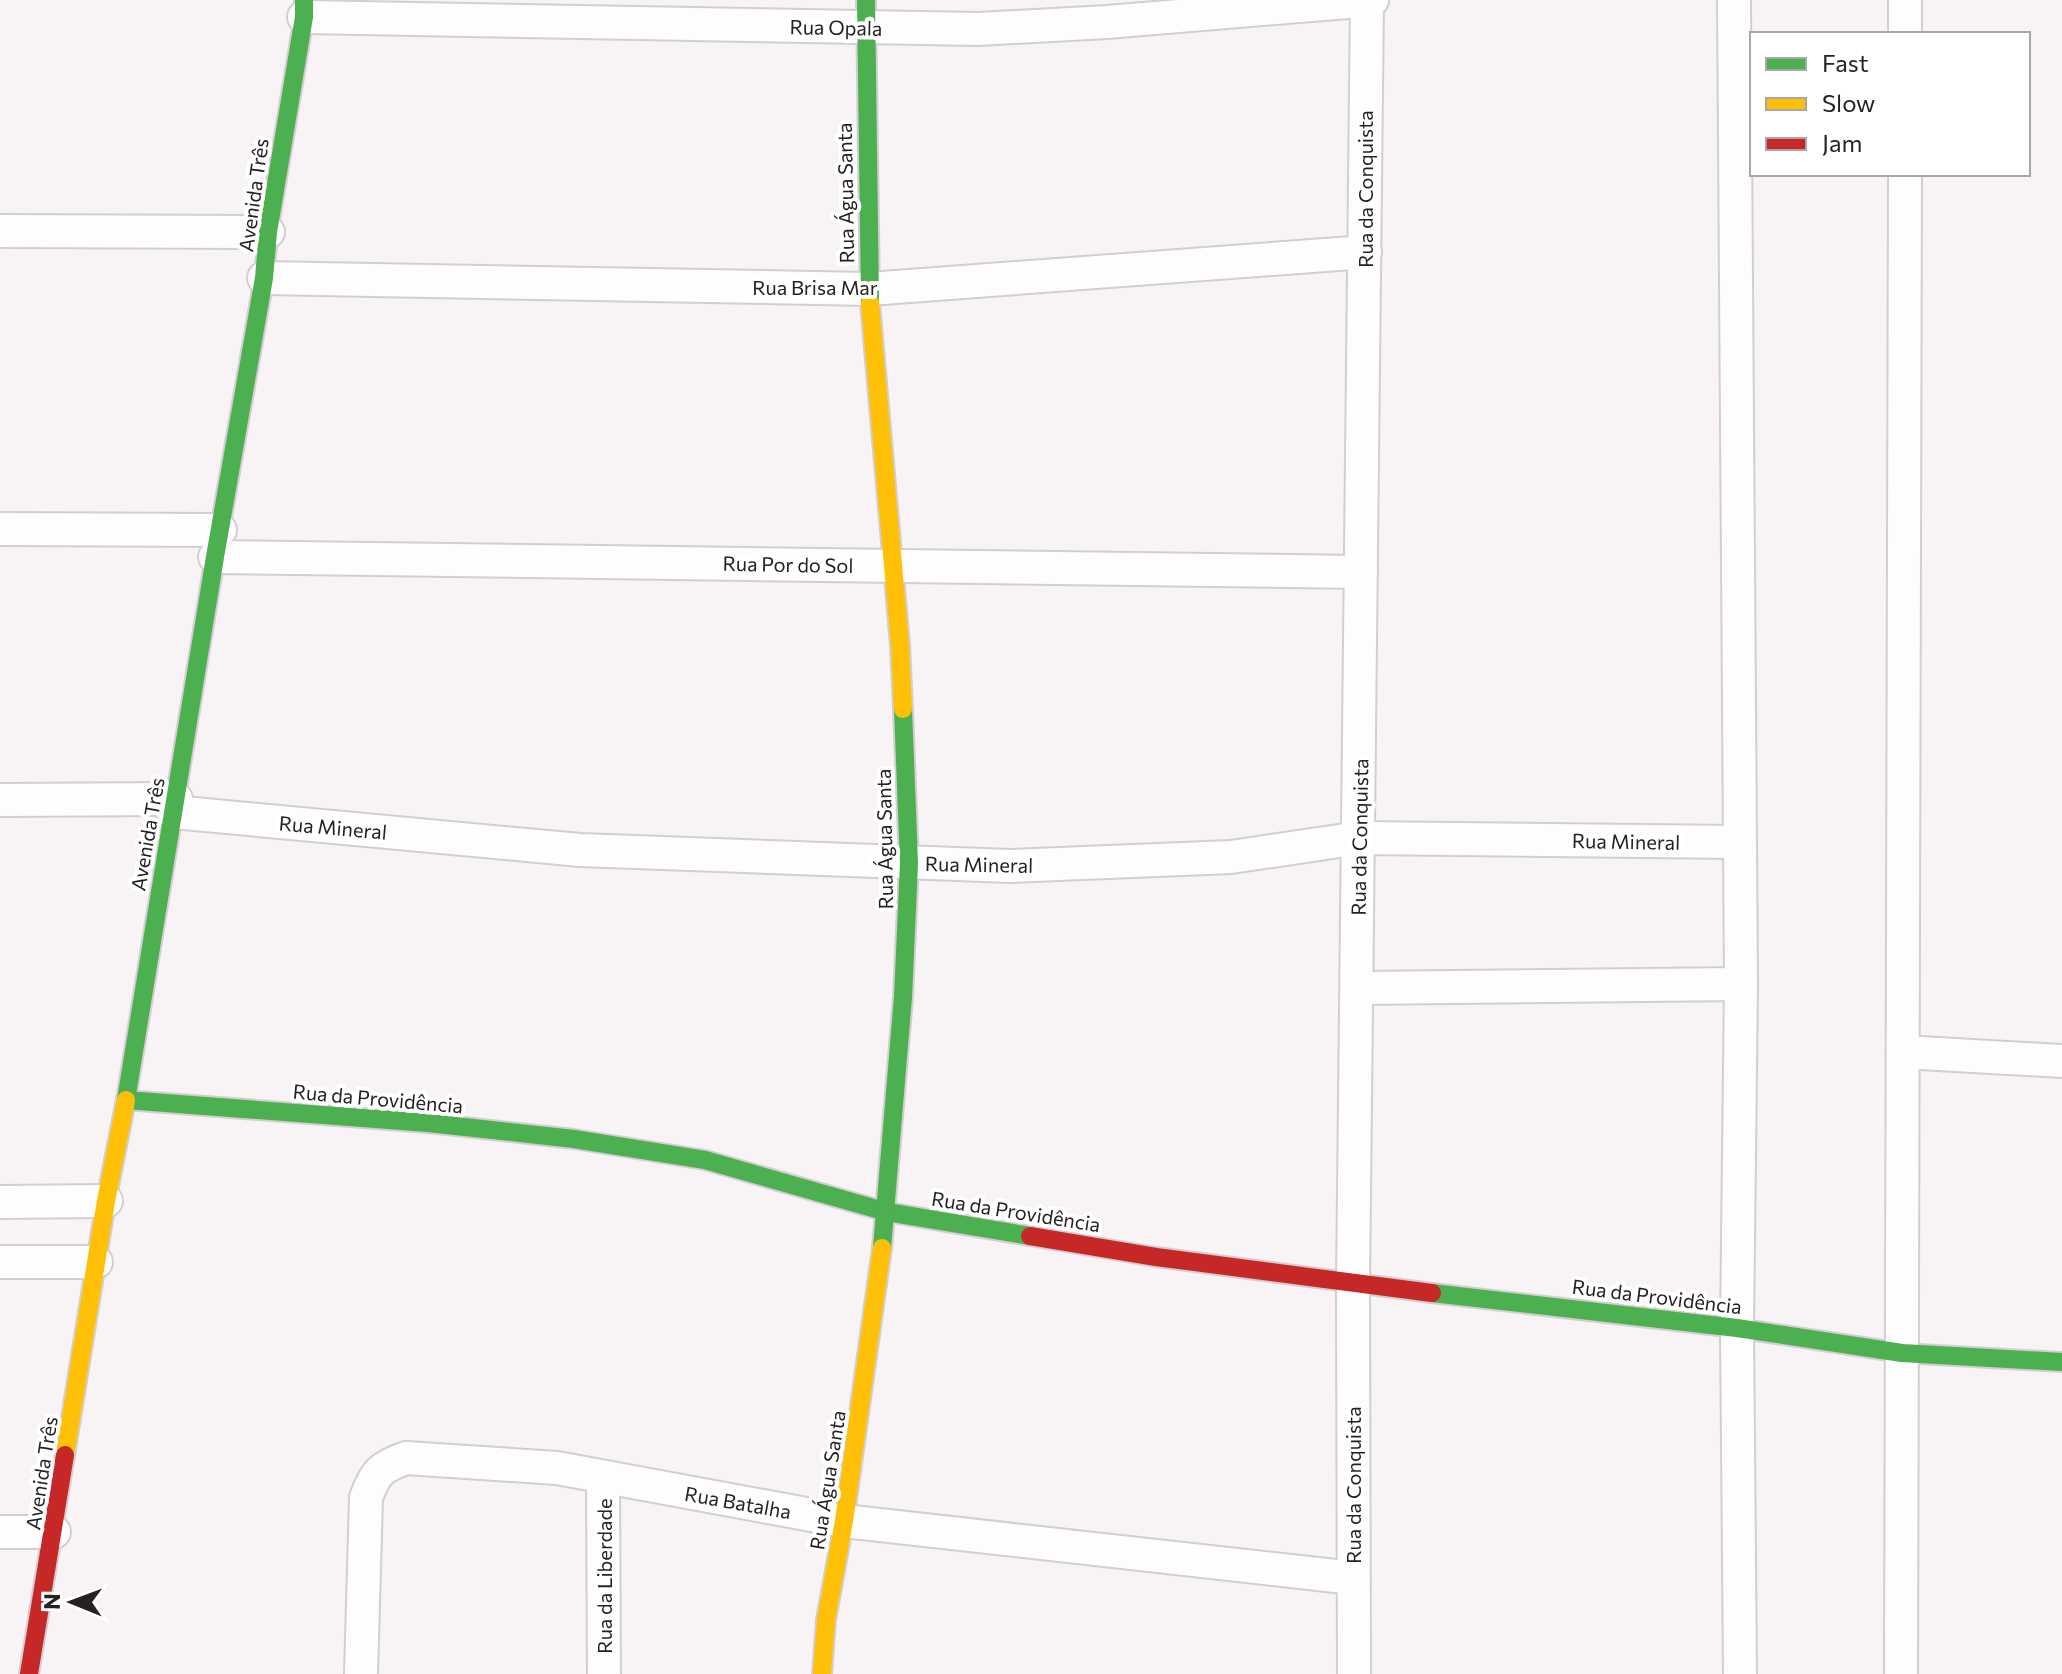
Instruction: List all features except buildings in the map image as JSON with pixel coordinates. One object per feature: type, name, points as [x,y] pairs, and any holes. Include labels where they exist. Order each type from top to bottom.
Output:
[{"type":"street","name":"Rua Opala","points":[[304,8],[867,14],[978,29],[1107,22],[1368,0]]},
{"type":"street","name":"Rua da Conquista","points":[[1354,1674],[1353,1284],[1368,0]]},
{"type":"street","points":[[1734,0],[1741,984],[1737,1328],[1740,1674]]},
{"type":"street","points":[[1905,0],[1905,32]]},
{"type":"street","name":"Avenida Três","points":[[29,1674],[106,1201],[126,1100],[264,278],[268,232],[304,8]]},
{"type":"street","name":"Rua Água Santa","points":[[822,1674],[826,1620],[844,1521],[887,1212],[903,997],[909,863],[900,645],[869,289],[867,14]]},
{"type":"street","points":[[1901,1674],[1905,176]]},
{"type":"street","points":[[0,231],[268,232]]},
{"type":"street","name":"Rua Brisa Mar","points":[[264,278],[869,289],[1365,252]]},
{"type":"street","name":"Rua Por do Sol","points":[[0,529],[217,544],[893,565],[1361,572]]},
{"type":"street","name":"Rua Mineral","points":[[0,800],[174,806],[580,850],[1010,866],[1231,857],[1359,838],[1738,842]]},
{"type":"street","points":[[1357,988],[1741,984]]},
{"type":"street","points":[[1903,1052],[2062,1061]]},
{"type":"street","name":"Rua da Providência","points":[[126,1100],[428,1123],[574,1139],[705,1160],[887,1212],[1156,1257],[1353,1284],[1737,1328],[1902,1353],[2062,1362]]},
{"type":"street","points":[[0,1202],[106,1201]]},
{"type":"street","points":[[0,1262],[96,1262]]},
{"type":"street","name":"Rua Batalha","points":[[361,1674],[366,1498],[373,1476],[388,1464],[406,1458],[557,1468],[844,1521],[1353,1578]]},
{"type":"street","name":"Rua da Liberdade","points":[[603,1478],[604,1674]]},
{"type":"street","points":[[0,1532],[54,1532]]},
{"type":"traffic: fast","points":[[126,1100],[264,278],[268,232],[304,17],[304,0]]},
{"type":"traffic: fast","points":[[866,0],[870,303]]},
{"type":"traffic: fast","points":[[882,1248],[903,997],[909,863],[903,709]]},
{"type":"traffic: fast","points":[[126,1100],[428,1123],[574,1139],[705,1160],[887,1212],[1030,1236]]},
{"type":"traffic: fast","points":[[1432,1293],[1737,1328],[1902,1353],[2062,1362]]},
{"type":"traffic: slow","points":[[870,303],[903,709]]},
{"type":"traffic: slow","points":[[65,1455],[106,1201],[126,1100]]},
{"type":"traffic: slow","points":[[822,1674],[826,1620],[844,1521],[882,1248]]},
{"type":"traffic: jam","points":[[1030,1236],[1156,1257],[1432,1293]]},
{"type":"traffic: jam","points":[[29,1674],[65,1455]]}]
